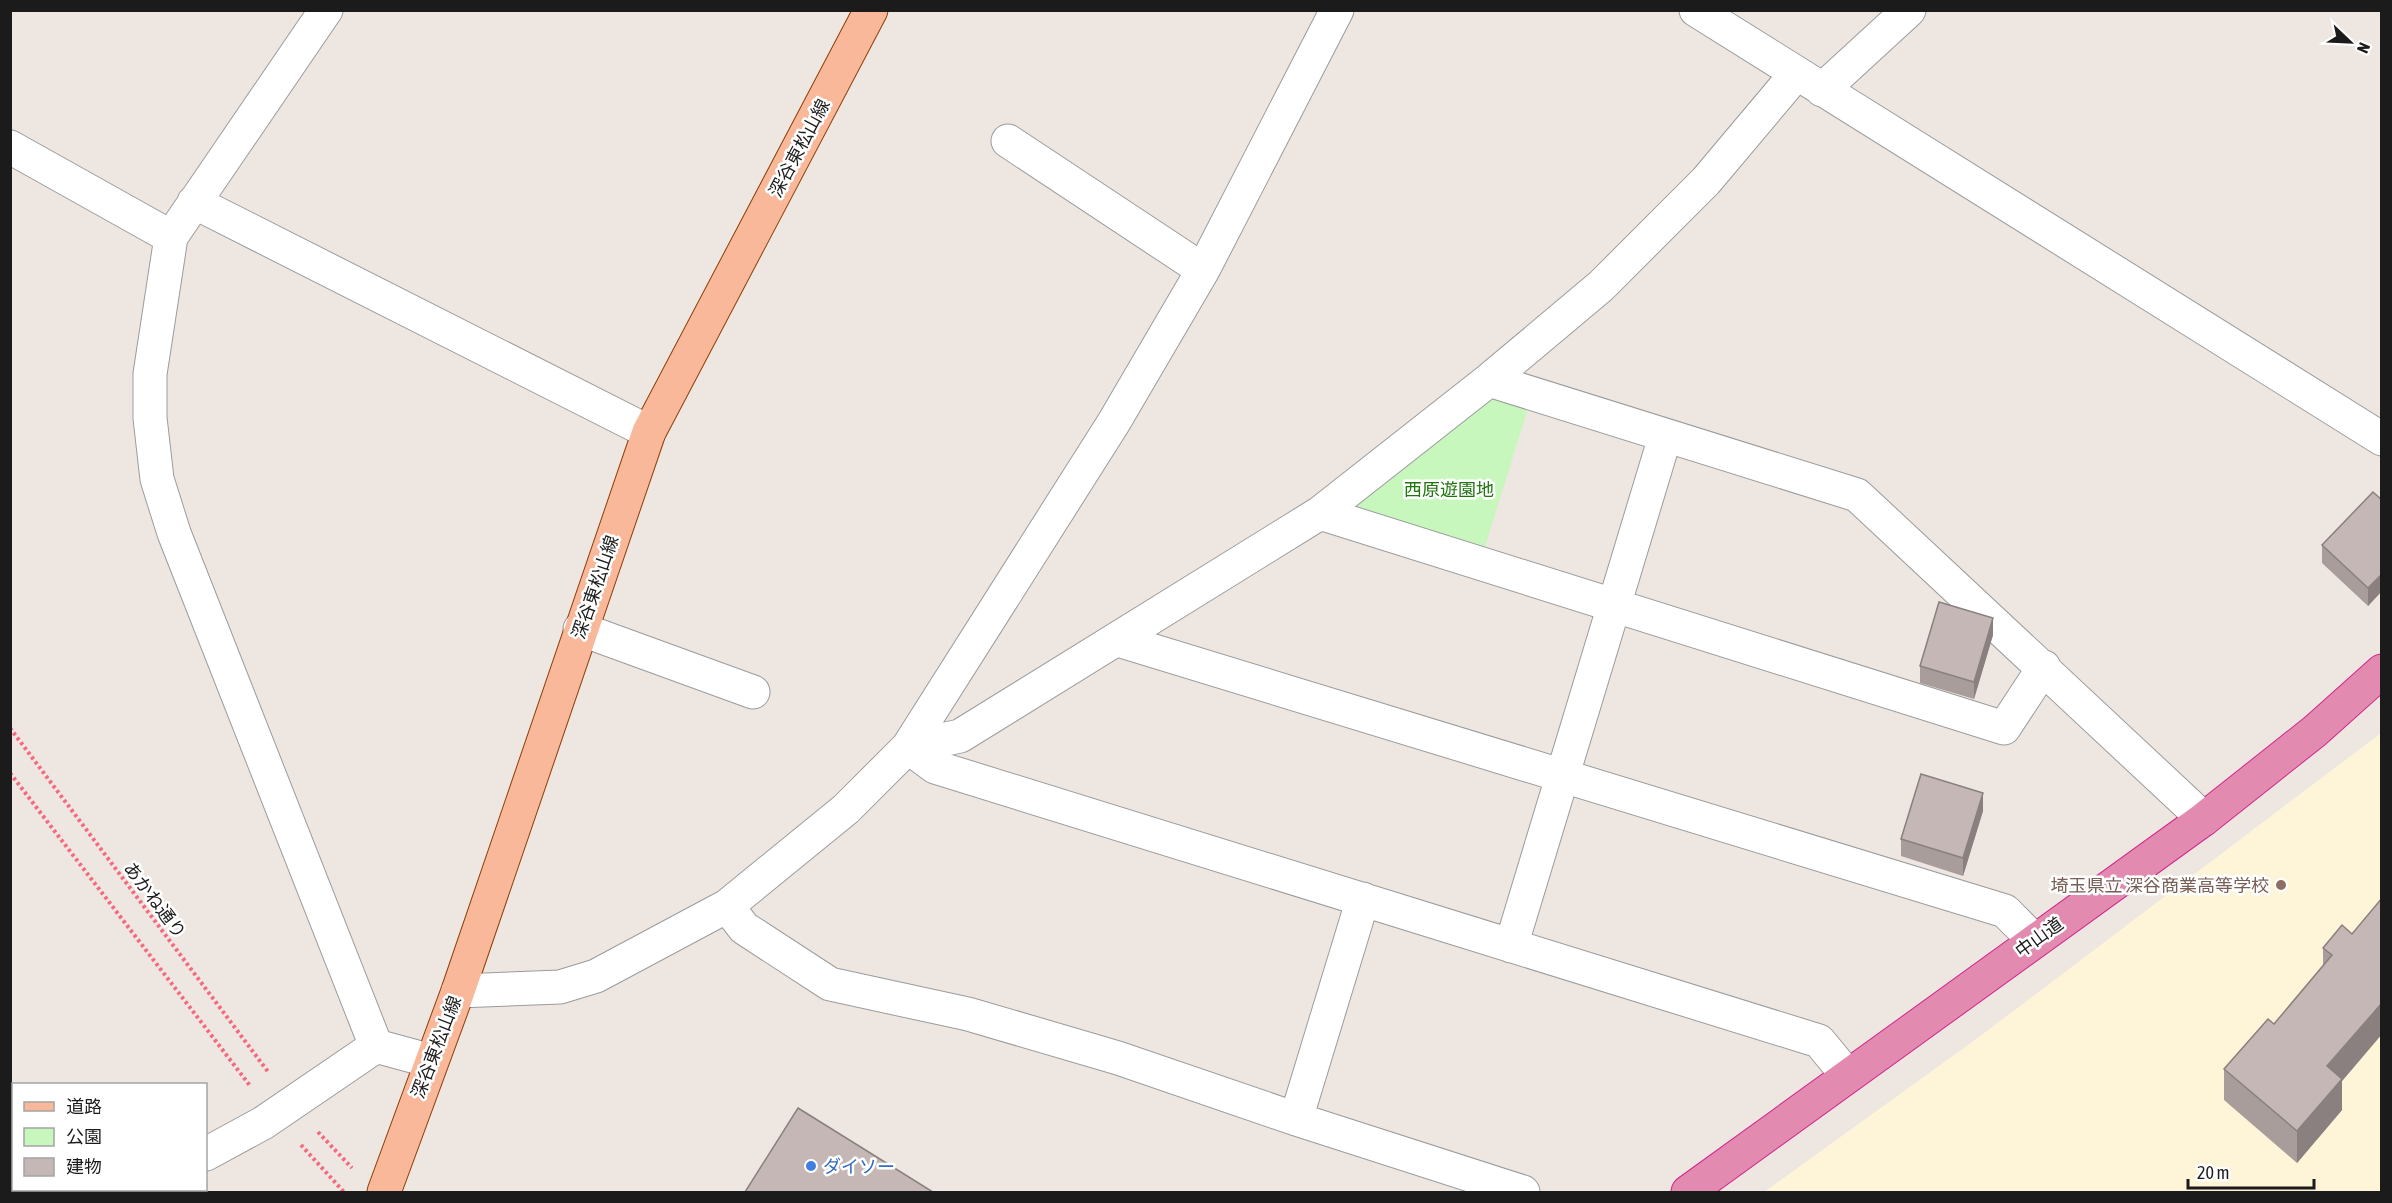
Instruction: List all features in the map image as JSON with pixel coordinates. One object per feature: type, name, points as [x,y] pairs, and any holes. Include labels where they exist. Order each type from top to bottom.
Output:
[{"type":"highway","name":"中山道","points":[[1688,1192],[2034,940],[2205,819],[2315,731],[2382,671]]},
{"type":"main road","name":"深谷東松山線","points":[[371,1184],[431,1061],[458,991],[649,432],[871,10]]},
{"type":"street","points":[[326,10],[171,237],[150,374],[150,418],[157,479],[174,533],[376,1046]]},
{"type":"street","points":[[458,991],[560,987],[596,976],[727,906],[846,809],[908,747],[1114,422],[1203,270],[1337,10]]},
{"type":"street","points":[[1696,10],[2382,439]]},
{"type":"street","points":[[908,747],[960,736],[1320,513],[1489,380],[1601,286],[1809,82],[1910,10]]},
{"type":"street","points":[[1008,141],[1203,270]]},
{"type":"street","points":[[10,147],[171,237]]},
{"type":"street","points":[[194,202],[649,432]]},
{"type":"street","points":[[1489,380],[1665,437],[1857,495],[2205,819]]},
{"type":"street","points":[[1511,946],[1665,437]]},
{"type":"street","points":[[1320,513],[2004,728],[2044,667]]},
{"type":"street","points":[[580,629],[753,692]]},
{"type":"street","points":[[1118,640],[2005,911],[2034,940]]},
{"type":"street","points":[[908,747],[934,767],[1819,1041],[1848,1076]]},
{"type":"street","points":[[1296,1119],[1363,899]]},
{"type":"street","points":[[727,906],[744,928],[830,984],[968,1014],[1118,1058],[1296,1119],[1523,1192]]},
{"type":"street","points":[[207,1153],[263,1123],[376,1046],[431,1061]]},
{"type":"path","name":"あかね通り","points":[[10,728],[273,1078]]},
{"type":"path","name":"あかね通り","points":[[10,773],[229,1059],[258,1093]]},
{"type":"path","points":[[310,1124],[371,1184]]},
{"type":"path","points":[[295,1139],[344,1192]]},
{"type":"shaded area","name":"埼玉県立 深谷商業高等学校","points":[[2381,733],[2381,1192],[1764,1192],[1979,1037]]},
{"type":"green space","name":"西原遊園地","points":[[1489,396],[1529,405],[1483,553],[1358,514],[1355,498]]},
{"type":"building","points":[[2373,492],[2382,500],[2382,574],[2368,588],[2322,545]]},
{"type":"building","points":[[1939,602],[1993,618],[1974,682],[1920,666]]},
{"type":"building","points":[[1921,774],[1983,793],[1963,858],[1901,839]]},
{"type":"building","points":[[2382,898],[2382,1003],[2327,1066],[2342,1079],[2297,1131],[2224,1069],[2268,1019],[2274,1024],[2332,955],[2323,948],[2342,925],[2352,934]]},
{"type":"building","points":[[798,1108],[933,1192],[745,1192]]},
{"type":"place","name":"埼玉県立 深谷商業高等学校","points":[[2281,885]]},
{"type":"place","name":"ダイソー","points":[[811,1166]]}]
